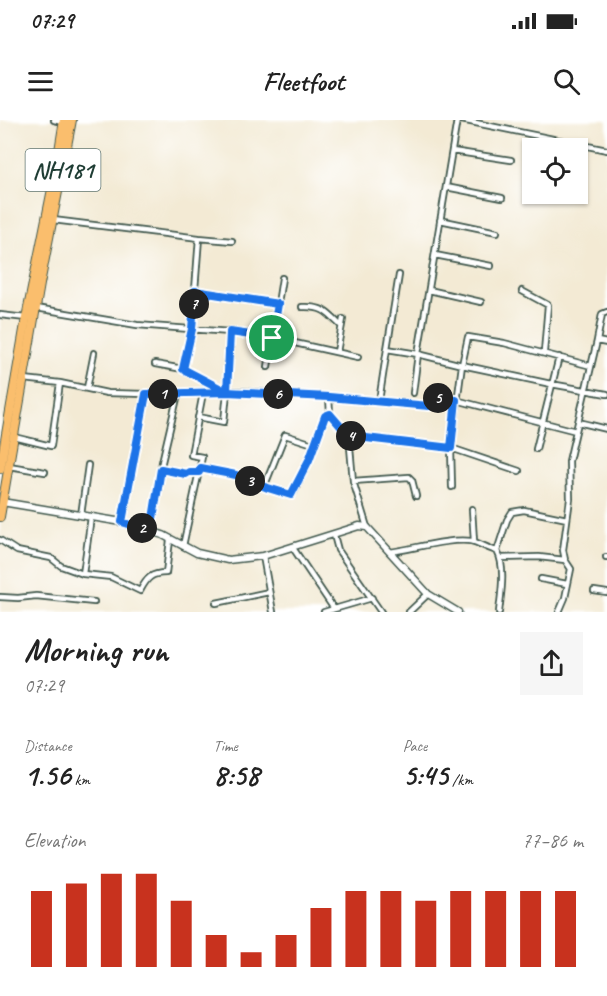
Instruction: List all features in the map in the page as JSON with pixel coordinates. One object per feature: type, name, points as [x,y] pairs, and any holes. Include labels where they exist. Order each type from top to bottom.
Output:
[{"type":"highway","name":"NH181","points":[[0,469],[53,220],[66,121]]},
{"type":"highway","name":"NH181","points":[[0,517],[24,378],[26,318],[66,121]]},
{"type":"street","points":[[54,120],[66,121]]},
{"type":"street","points":[[413,393],[440,220],[459,120],[607,150]]},
{"type":"street","points":[[452,151],[511,160]]},
{"type":"street","points":[[446,188],[502,198]]},
{"type":"street","points":[[53,220],[232,241]]},
{"type":"street","points":[[440,220],[497,232]]},
{"type":"street","points":[[183,369],[192,329],[199,238]]},
{"type":"street","points":[[435,255],[491,267]]},
{"type":"street","points":[[379,401],[399,275]]},
{"type":"street","points":[[268,367],[282,278]]},
{"type":"street","points":[[429,290],[481,302]]},
{"type":"street","points":[[195,291],[278,304]]},
{"type":"street","points":[[522,291],[548,304],[544,352]]},
{"type":"street","points":[[302,307],[316,306],[326,311],[341,326]]},
{"type":"street","points":[[36,308],[137,325],[230,332],[272,338],[358,357]]},
{"type":"street","points":[[559,612],[571,569],[565,560],[563,550],[570,499],[569,461],[602,314],[607,312]]},
{"type":"street","points":[[0,315],[26,318]]},
{"type":"street","points":[[337,352],[343,319]]},
{"type":"street","points":[[198,417],[224,423],[230,332]]},
{"type":"street","points":[[452,486],[451,448],[456,400],[468,337],[544,352],[591,366]]},
{"type":"street","points":[[597,341],[607,343]]},
{"type":"street","points":[[387,348],[551,384],[607,393]]},
{"type":"street","points":[[87,388],[94,353]]},
{"type":"street","points":[[536,449],[559,357]]},
{"type":"street","points":[[155,364],[183,369],[227,392]]},
{"type":"street","points":[[24,378],[107,393],[227,392],[329,397],[429,406],[431,397],[456,400],[576,431]]},
{"type":"street","points":[[14,437],[51,446],[60,383]]},
{"type":"street","points":[[183,546],[202,457],[191,455],[203,393]]},
{"type":"street","points":[[122,522],[146,394]]},
{"type":"street","points":[[151,531],[161,469],[178,394]]},
{"type":"street","points":[[329,397],[330,414],[349,436],[353,481],[367,527],[428,594],[458,612]]},
{"type":"street","points":[[161,469],[186,474],[199,470],[236,475],[291,495],[309,460],[325,416],[330,414]]},
{"type":"street","points":[[578,422],[607,429]]},
{"type":"street","points":[[263,486],[268,479],[285,435],[313,444]]},
{"type":"street","points":[[349,436],[451,448],[519,471]]},
{"type":"street","points":[[81,515],[88,465]]},
{"type":"street","points":[[9,466],[45,472]]},
{"type":"street","points":[[353,481],[409,477],[416,496]]},
{"type":"street","points":[[2,502],[122,522],[151,531],[197,553],[221,559],[263,556],[359,526],[367,527]]},
{"type":"street","points":[[472,509],[474,541]]},
{"type":"street","points":[[497,551],[512,512],[524,510],[567,519]]},
{"type":"street","points":[[83,574],[91,517]]},
{"type":"street","points":[[334,535],[338,549],[381,612]]},
{"type":"street","points":[[0,540],[16,551],[51,558],[62,566],[83,574],[111,577],[140,591],[148,577],[156,573],[166,573],[170,540]]},
{"type":"street","points":[[390,552],[457,541],[474,541],[484,548],[497,551],[501,558],[499,612]]},
{"type":"street","points":[[293,548],[334,609]]},
{"type":"street","points":[[263,556],[273,612]]},
{"type":"street","points":[[501,558],[539,557],[565,560]]},
{"type":"street","points":[[541,579],[567,584]]},
{"type":"street","points":[[594,591],[607,593]]},
{"type":"street","points":[[216,603],[269,592]]},
{"type":"street","points":[[409,612],[428,594]]},
{"type":"street","points":[[0,597],[47,597],[94,602]]},
{"type":"street","points":[[324,612],[372,598]]},
{"type":"route","points":[[272,338],[230,332],[227,392],[146,394],[122,522],[151,531],[161,469],[186,474],[199,472],[200,468],[236,475],[291,495],[309,460],[325,416],[330,414],[349,436],[451,448],[456,400],[431,397],[429,406],[329,397],[227,392],[183,369],[192,329],[195,291],[278,304],[272,338]]}]
